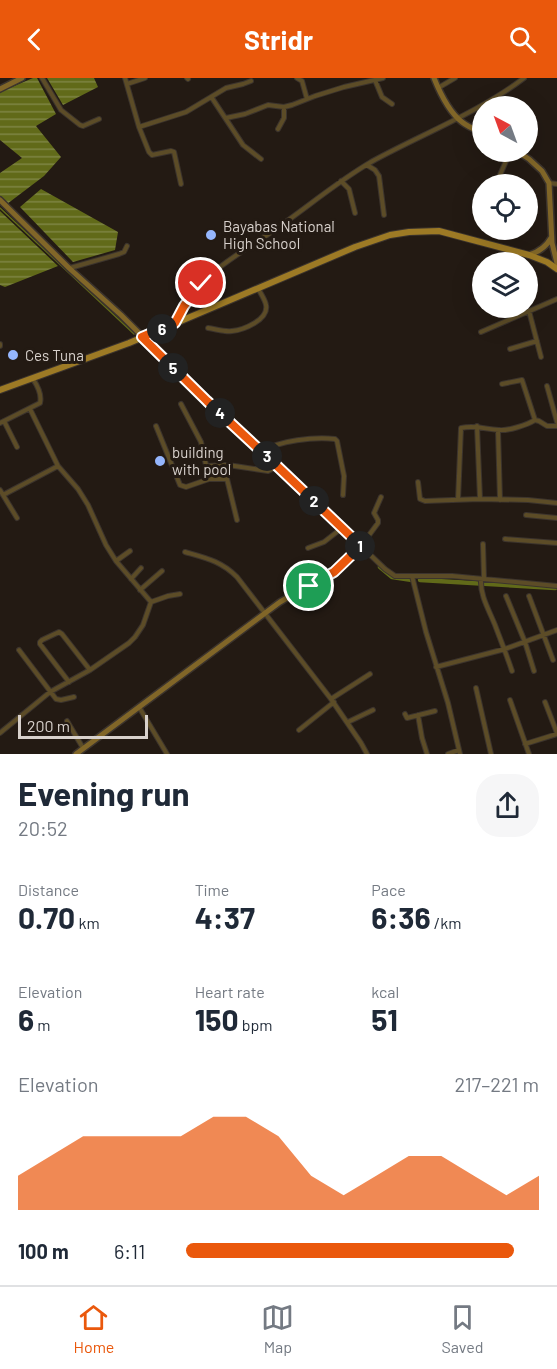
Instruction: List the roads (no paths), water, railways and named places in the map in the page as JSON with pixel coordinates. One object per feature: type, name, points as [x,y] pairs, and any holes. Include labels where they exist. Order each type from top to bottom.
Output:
[{"type":"main road","points":[[0,390],[82,361],[372,240],[390,235],[439,231],[518,252]]},
{"type":"main road","points":[[538,258],[557,269]]},
{"type":"street","points":[[0,88],[22,78]]},
{"type":"street","points":[[42,78],[61,110],[80,125],[83,126],[99,119]]},
{"type":"street","points":[[125,78],[139,127],[150,154],[174,152],[181,184]]},
{"type":"street","points":[[127,84],[145,78]]},
{"type":"street","points":[[297,78],[302,81],[307,99]]},
{"type":"street","points":[[226,118],[268,105],[284,107],[361,81],[383,78]]},
{"type":"street","points":[[434,78],[457,118],[472,128]]},
{"type":"street","points":[[438,88],[455,78]]},
{"type":"street","points":[[175,323],[192,294],[211,273],[366,165],[489,101],[524,78]]},
{"type":"street","points":[[375,80],[382,97],[392,104]]},
{"type":"street","points":[[139,127],[186,112],[226,88],[251,81]]},
{"type":"street","points":[[212,98],[243,145],[261,159]]},
{"type":"street","points":[[278,129],[284,118],[284,107]]},
{"type":"street","points":[[532,162],[542,171],[549,183],[553,250],[557,263]]},
{"type":"street","points":[[366,165],[375,170],[379,176],[384,215]]},
{"type":"street","points":[[341,182],[349,189],[355,213]]},
{"type":"street","points":[[549,183],[557,184]]},
{"type":"street","points":[[0,200],[340,530],[392,574],[557,586]]},
{"type":"street","points":[[537,252],[549,243],[552,237]]},
{"type":"street","points":[[69,268],[119,254],[124,252],[127,246]]},
{"type":"street","points":[[208,328],[234,331],[244,328],[263,316],[266,305],[257,288]]},
{"type":"street","points":[[538,306],[557,298]]},
{"type":"street","points":[[481,332],[512,318]]},
{"type":"street","points":[[531,318],[541,357]]},
{"type":"street","points":[[510,349],[537,341]]},
{"type":"street","points":[[17,447],[2,422],[39,404],[41,401],[33,378]]},
{"type":"street","points":[[502,384],[522,380],[535,420]]},
{"type":"street","points":[[458,500],[460,428],[477,426],[498,430],[521,426],[535,420],[547,426],[557,424],[548,386]]},
{"type":"street","points":[[181,404],[201,442],[209,479]]},
{"type":"street","points":[[30,409],[58,466],[78,489],[88,505],[116,561],[151,602]]},
{"type":"street","points":[[156,426],[180,485],[186,487],[209,479],[227,479],[237,520]]},
{"type":"street","points":[[477,426],[480,499]]},
{"type":"street","points":[[498,430],[500,500]]},
{"type":"street","points":[[262,452],[272,445],[295,441],[335,439],[344,476],[343,495]]},
{"type":"street","points":[[207,466],[228,465],[268,471],[274,467]]},
{"type":"street","points":[[3,495],[58,466]]},
{"type":"street","points":[[418,482],[419,496],[422,500],[528,500],[557,503]]},
{"type":"street","points":[[0,490],[17,518]]},
{"type":"street","points":[[76,754],[265,613],[334,572],[361,546],[378,523],[374,513],[381,497]]},
{"type":"street","points":[[526,515],[557,518]]},
{"type":"street","points":[[308,548],[324,542],[340,530]]},
{"type":"street","points":[[505,539],[557,543]]},
{"type":"street","points":[[483,544],[482,581],[485,603],[512,671]]},
{"type":"street","points":[[116,561],[130,551]]},
{"type":"street","points":[[185,552],[215,561],[227,568],[242,583],[348,722],[367,754]]},
{"type":"street","points":[[131,579],[141,568]]},
{"type":"street","points":[[140,590],[162,571]]},
{"type":"street","points":[[412,576],[460,752],[448,754]]},
{"type":"street","points":[[151,602],[180,594]]},
{"type":"street","points":[[506,596],[534,671]]},
{"type":"street","points":[[529,596],[554,660]]},
{"type":"street","points":[[0,733],[50,692],[90,670],[135,637],[143,625],[151,602]]},
{"type":"street","points":[[436,667],[505,649],[557,630]]},
{"type":"street","points":[[69,682],[40,644],[42,640],[59,632],[90,670]]},
{"type":"street","points":[[19,650],[56,699],[61,700],[74,696]]},
{"type":"street","points":[[299,730],[332,701],[370,674]]},
{"type":"street","points":[[476,688],[490,754]]},
{"type":"street","points":[[510,700],[529,754]]},
{"type":"street","points":[[525,744],[557,734],[545,702]]},
{"type":"street","points":[[139,707],[167,754]]},
{"type":"street","points":[[348,722],[373,710]]},
{"type":"street","points":[[405,714],[407,718],[435,711]]},
{"type":"street","points":[[418,715],[427,754]]},
{"type":"street","points":[[67,721],[83,748]]},
{"type":"waterway","points":[[0,208],[134,334]]},
{"type":"waterway","points":[[143,343],[338,528]]},
{"type":"waterway","points":[[341,532],[356,546]]},
{"type":"waterway","points":[[380,567],[392,577],[412,580]]},
{"type":"waterway","points":[[420,580],[555,588]]},
{"type":"place","name":"Bayabas National High School","points":[[211,235]]},
{"type":"place","name":"Ces Tuna","points":[[13,355]]},
{"type":"place","name":"building with pool","points":[[160,461]]}]
